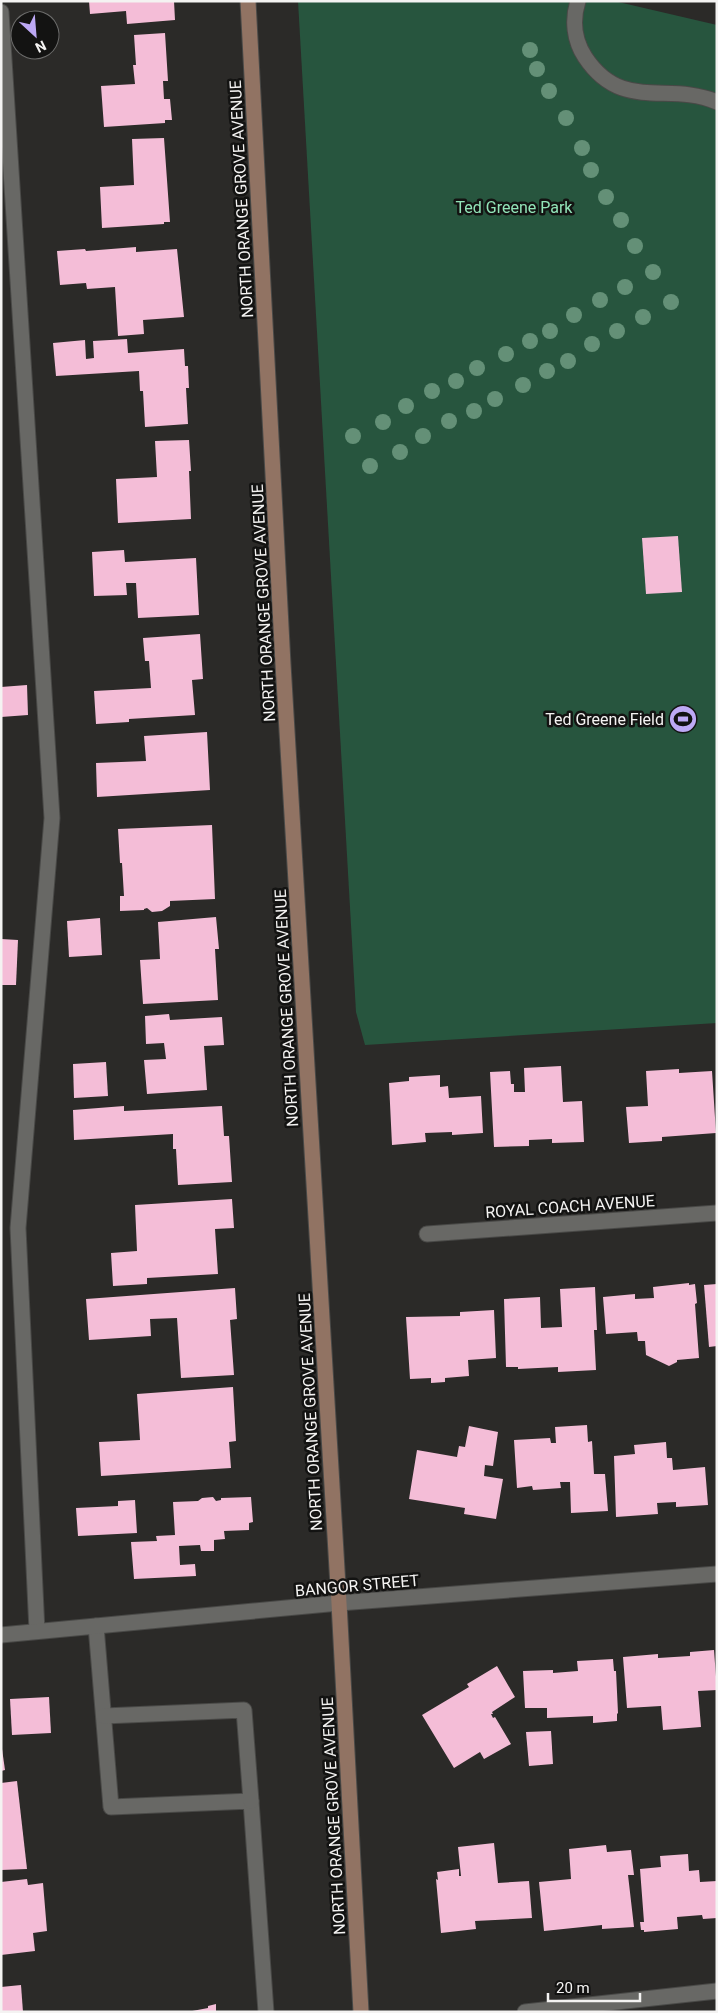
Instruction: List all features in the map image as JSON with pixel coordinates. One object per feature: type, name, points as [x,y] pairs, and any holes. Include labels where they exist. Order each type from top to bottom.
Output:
[{"type":"main road","name":"NORTH ORANGE GROVE AVENUE","points":[[248,1],[284,673],[339,1603],[361,2012]]},
{"type":"street","points":[[578,1],[574,18],[575,33],[582,52],[594,71],[613,85],[632,92],[704,96],[717,102]]},
{"type":"street","points":[[1,12],[52,818],[18,1228],[37,1631]]},
{"type":"street","name":"ROYAL COACH AVENUE","points":[[427,1234],[717,1214]]},
{"type":"street","name":"BANGOR STREET","points":[[1,1635],[339,1603],[717,1574]]},
{"type":"street","points":[[96,1626],[111,1807],[251,1801]]},
{"type":"street","points":[[104,1716],[244,1710],[266,2012]]},
{"type":"street","points":[[525,2012],[717,1991]]},
{"type":"green space","name":"Ted Greene Park","points":[[298,1],[614,1],[717,25],[717,1023],[365,1045],[356,1012]]},
{"type":"building","points":[[89,1],[174,1],[175,20],[127,24],[126,11],[90,14]]},
{"type":"building","points":[[165,33],[168,81],[163,81],[164,99],[170,99],[172,120],[165,120],[165,123],[104,127],[101,86],[135,84],[133,65],[136,65],[134,35]]},
{"type":"building","points":[[164,138],[170,222],[102,228],[100,187],[134,185],[132,139]]},
{"type":"building","points":[[136,247],[136,252],[177,249],[184,317],[143,320],[144,334],[118,336],[115,287],[87,289],[86,283],[60,285],[57,251]]},
{"type":"building","points":[[127,339],[128,353],[184,349],[185,366],[188,366],[189,388],[186,388],[188,424],[145,427],[143,391],[140,391],[139,371],[56,376],[53,343],[85,340],[86,359],[94,358],[93,341]]},
{"type":"building","points":[[189,440],[191,519],[118,523],[116,479],[157,477],[155,441]]},
{"type":"building","points":[[678,536],[682,592],[646,594],[642,538]]},
{"type":"building","points":[[124,550],[125,562],[196,558],[199,615],[138,618],[136,583],[126,583],[127,595],[94,596],[92,552]]},
{"type":"building","points":[[200,634],[203,679],[192,680],[195,715],[129,719],[129,722],[96,724],[94,691],[151,688],[149,661],[145,661],[143,638]]},
{"type":"building","points":[[27,685],[28,715],[1,717],[1,687]]},
{"type":"building","points":[[207,732],[210,790],[97,797],[96,763],[146,761],[144,736]]},
{"type":"building","points":[[212,825],[215,899],[170,901],[170,906],[162,911],[152,912],[147,908],[144,910],[120,911],[120,896],[124,896],[118,829]]},
{"type":"building","points":[[216,917],[219,949],[215,949],[218,1000],[143,1004],[140,960],[160,959],[158,922]]},
{"type":"building","points":[[100,918],[102,955],[69,957],[67,921]]},
{"type":"building","points":[[1,939],[18,940],[16,985],[1,985]]},
{"type":"building","points":[[169,1014],[170,1020],[222,1017],[224,1045],[204,1046],[207,1090],[147,1094],[144,1060],[166,1059],[164,1043],[146,1044],[145,1016]]},
{"type":"building","points":[[106,1062],[108,1096],[74,1098],[73,1064]]},
{"type":"building","points":[[561,1066],[563,1102],[582,1101],[584,1142],[552,1143],[552,1139],[529,1140],[529,1146],[494,1147],[490,1072],[510,1071],[514,1092],[525,1092],[524,1068]]},
{"type":"building","points":[[679,1069],[679,1073],[712,1071],[716,1133],[662,1137],[662,1141],[629,1143],[626,1107],[648,1106],[646,1071]]},
{"type":"building","points":[[440,1075],[440,1087],[448,1086],[449,1098],[481,1096],[483,1133],[452,1135],[452,1132],[425,1133],[426,1142],[392,1145],[389,1083],[409,1081],[409,1077]]},
{"type":"building","points":[[124,1106],[124,1111],[222,1106],[224,1136],[229,1136],[232,1182],[178,1185],[176,1149],[173,1149],[173,1134],[74,1140],[73,1110]]},
{"type":"building","points":[[232,1199],[234,1228],[215,1229],[218,1274],[147,1278],[147,1284],[113,1286],[111,1253],[137,1251],[135,1205]]},
{"type":"building","points":[[689,1283],[689,1285],[695,1284],[699,1358],[677,1360],[677,1362],[669,1366],[646,1355],[645,1341],[638,1341],[637,1332],[606,1334],[603,1297],[635,1294],[635,1299],[654,1298],[653,1287]]},
{"type":"building","points":[[717,1284],[717,1346],[709,1347],[704,1285]]},
{"type":"building","points":[[595,1287],[597,1330],[594,1330],[596,1370],[558,1372],[558,1367],[518,1369],[518,1367],[506,1367],[504,1299],[540,1297],[541,1328],[562,1327],[560,1289]]},
{"type":"building","points":[[235,1288],[237,1319],[230,1320],[234,1375],[181,1378],[177,1318],[150,1319],[151,1336],[89,1340],[86,1299]]},
{"type":"building","points":[[494,1310],[496,1358],[468,1360],[469,1376],[445,1378],[445,1382],[431,1383],[431,1378],[410,1379],[406,1317],[460,1316],[460,1312]]},
{"type":"building","points":[[233,1387],[236,1441],[229,1442],[231,1468],[101,1476],[99,1442],[140,1440],[137,1394]]},
{"type":"building","points":[[587,1425],[588,1442],[592,1441],[594,1474],[605,1474],[608,1511],[571,1513],[570,1482],[560,1482],[561,1488],[533,1490],[532,1486],[517,1488],[514,1440],[550,1438],[551,1443],[556,1443],[555,1427]]},
{"type":"building","points":[[469,1426],[498,1432],[493,1466],[485,1465],[484,1476],[503,1479],[496,1519],[464,1514],[465,1508],[409,1499],[417,1450],[457,1457],[459,1446],[465,1447]]},
{"type":"building","points":[[666,1442],[667,1458],[672,1458],[673,1470],[705,1467],[708,1505],[676,1507],[676,1502],[657,1503],[658,1514],[616,1517],[614,1456],[635,1454],[634,1445]]},
{"type":"building","points":[[213,1497],[216,1501],[221,1500],[221,1498],[251,1497],[253,1522],[249,1523],[249,1530],[224,1531],[225,1539],[214,1540],[214,1551],[201,1551],[200,1545],[179,1546],[180,1565],[195,1564],[196,1576],[134,1579],[131,1542],[157,1541],[156,1536],[175,1535],[173,1502],[198,1501],[202,1498]]},
{"type":"building","points":[[135,1500],[137,1533],[78,1536],[76,1508],[118,1506],[118,1501]]},
{"type":"building","points":[[714,1650],[717,1690],[698,1691],[701,1727],[663,1730],[661,1706],[627,1708],[623,1657],[658,1654],[658,1658],[690,1656],[690,1652]]},
{"type":"building","points":[[613,1659],[614,1671],[616,1671],[617,1721],[593,1723],[593,1716],[547,1718],[547,1708],[525,1708],[523,1671],[553,1670],[553,1673],[578,1671],[577,1661]]},
{"type":"building","points":[[497,1666],[515,1697],[491,1714],[493,1718],[495,1717],[511,1744],[484,1759],[480,1752],[454,1768],[422,1715],[469,1687],[467,1684]]},
{"type":"building","points":[[49,1697],[51,1733],[12,1735],[10,1699]]},
{"type":"building","points":[[551,1731],[553,1764],[529,1766],[526,1732]]},
{"type":"building","points":[[1,1742],[5,1770],[1,1771]]},
{"type":"building","points":[[17,1781],[27,1869],[1,1870],[1,1783]]},
{"type":"building","points":[[494,1843],[498,1883],[529,1881],[532,1918],[475,1921],[476,1929],[441,1933],[437,1872],[459,1869],[459,1876],[461,1876],[458,1847]]},
{"type":"building","points":[[606,1845],[607,1852],[631,1850],[634,1875],[628,1875],[634,1927],[602,1929],[602,1925],[544,1931],[539,1882],[571,1879],[569,1849]]},
{"type":"building","points":[[688,1854],[689,1871],[699,1870],[700,1882],[717,1881],[717,1918],[703,1919],[702,1915],[677,1917],[678,1929],[644,1932],[644,1930],[641,1930],[640,1922],[644,1922],[640,1869],[661,1867],[660,1856]]},
{"type":"building","points":[[27,1879],[28,1885],[43,1883],[47,1931],[33,1933],[35,1951],[1,1955],[1,1882]]},
{"type":"building","points":[[21,1985],[23,2012],[1,2012],[1,1987]]},
{"type":"building","points":[[216,2004],[216,2012],[187,2012],[208,2008],[208,2006]]},
{"type":"place","name":"Ted Greene Field","points":[[683,719]]}]
